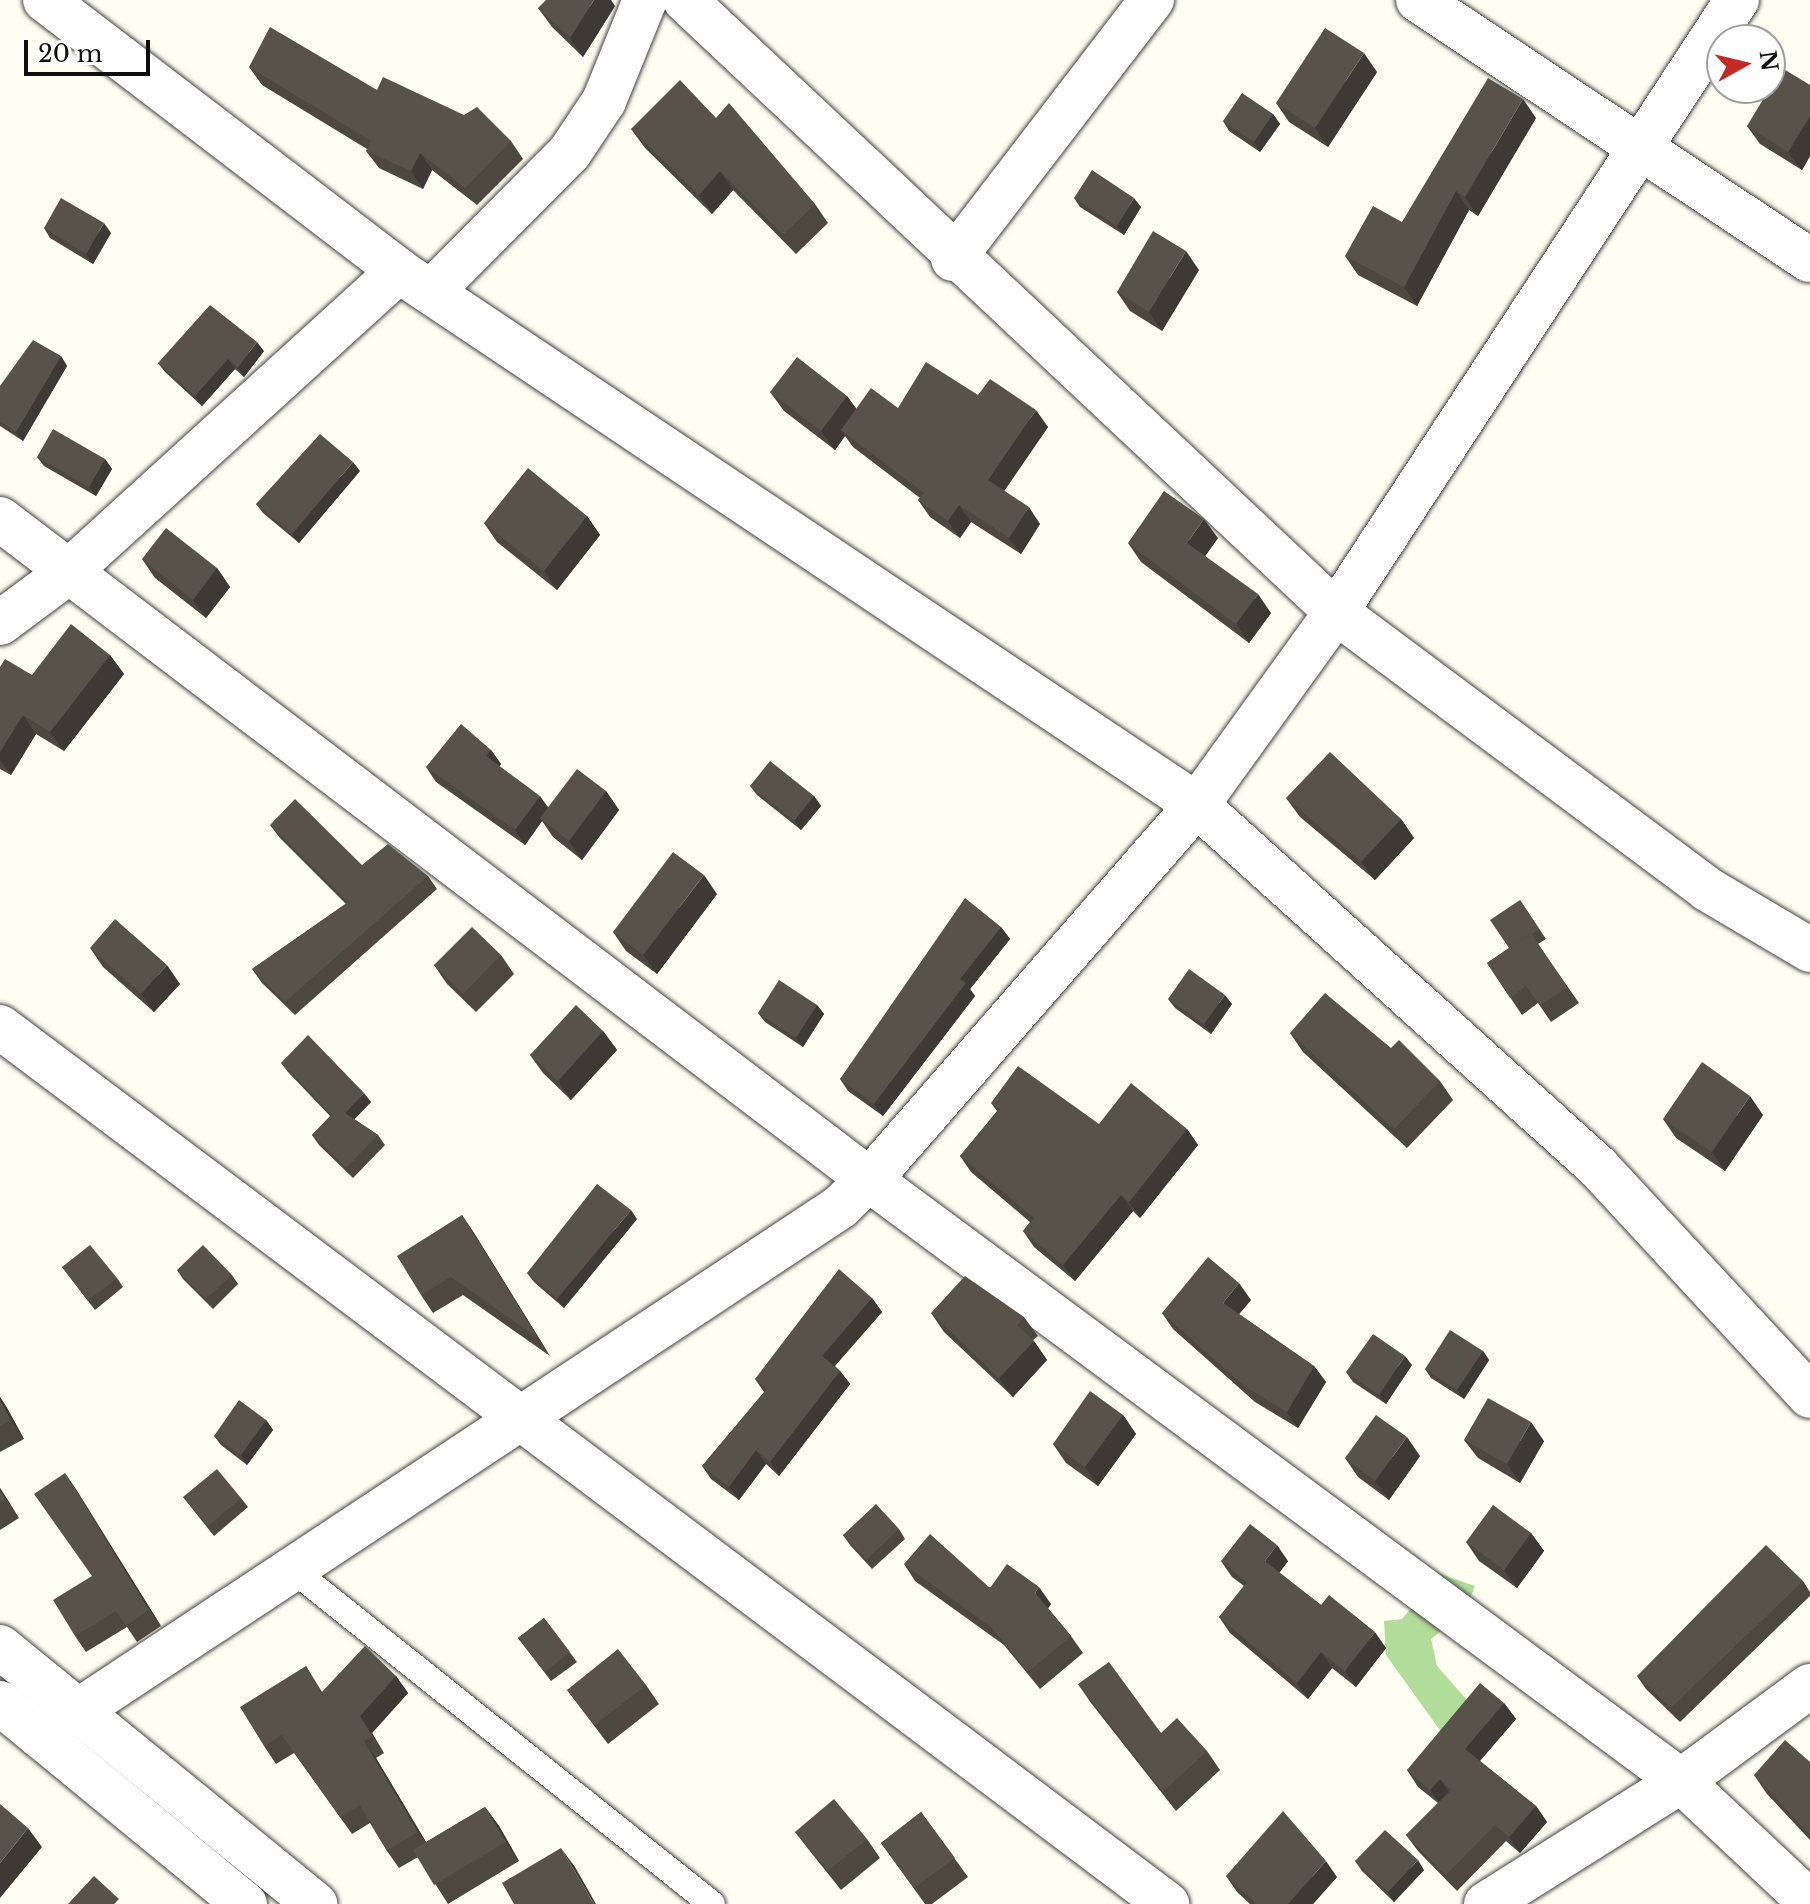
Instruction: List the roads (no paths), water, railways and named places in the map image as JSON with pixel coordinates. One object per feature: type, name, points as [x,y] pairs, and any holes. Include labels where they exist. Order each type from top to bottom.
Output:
[{"type":"street","points":[[45,0],[415,281],[1197,805],[1598,1167],[1810,1396]]},
{"type":"street","points":[[0,623],[66,574],[570,152],[604,101],[645,0]]},
{"type":"street","points":[[685,0],[953,259],[1336,612],[1707,889],[1810,950]]},
{"type":"street","points":[[953,259],[1152,0]]},
{"type":"street","points":[[1418,0],[1810,260]]},
{"type":"street","points":[[40,1736],[840,1207],[1197,805],[1336,612],[1644,149],[1737,0]]},
{"type":"street","points":[[0,519],[66,574],[867,1178],[1681,1781],[1810,1902]]},
{"type":"street","points":[[0,1027],[1167,1904]]},
{"type":"street","points":[[0,1647],[315,1904]]},
{"type":"street","points":[[1486,1904],[1681,1781],[1810,1686]]},
{"type":"street","points":[[0,1703],[245,1904]]},
{"type":"lane","points":[[292,1569],[712,1904]]}]
